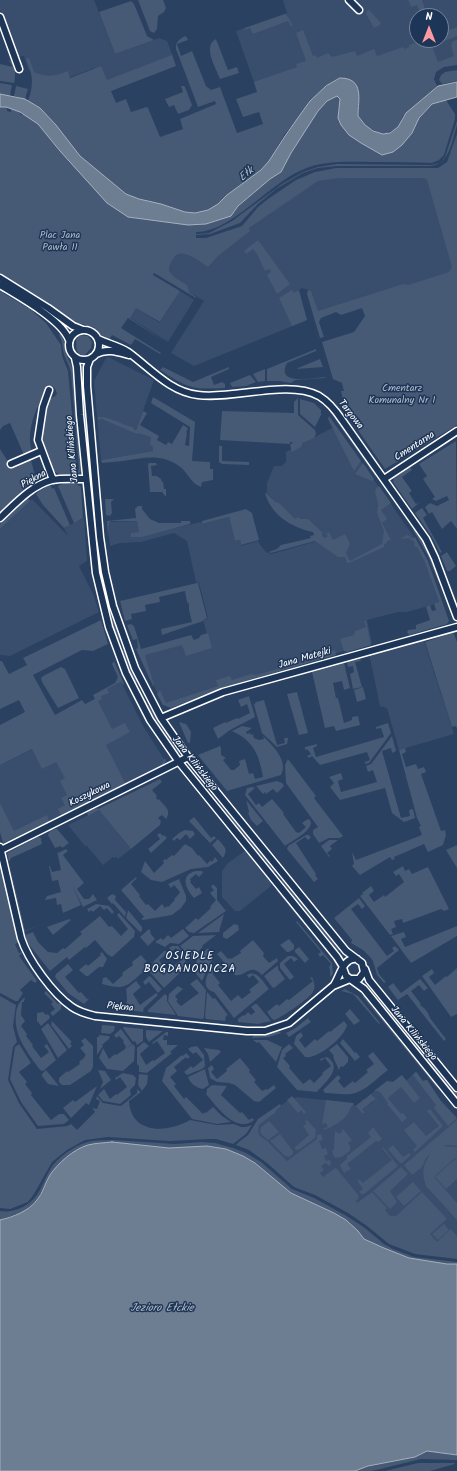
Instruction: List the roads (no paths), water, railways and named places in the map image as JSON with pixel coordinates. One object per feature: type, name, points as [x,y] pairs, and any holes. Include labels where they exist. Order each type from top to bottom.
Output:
[{"type":"street","points":[[349,0],[359,10]]},
{"type":"street","points":[[0,17],[19,69]]},
{"type":"street","points":[[0,278],[48,308],[73,326],[92,332],[98,339],[99,347],[96,354],[90,359],[82,361],[75,358],[69,351],[68,346],[69,340],[76,332],[83,330]]},
{"type":"street","points":[[0,286],[46,315],[65,332],[69,340]]},
{"type":"street","name":"Targowa","points":[[98,339],[123,349],[181,391],[203,396],[217,396],[290,390],[305,392],[317,396],[327,402],[336,412],[384,479],[432,550],[457,617]]},
{"type":"street","name":"Targowa","points":[[96,354],[109,351],[122,353],[136,358]]},
{"type":"street","name":"Jana Kilińskiego","points":[[75,358],[78,368],[80,415],[91,538],[96,573],[103,608],[118,655],[144,709],[179,762],[337,957],[343,969]]},
{"type":"street","name":"Jana Kilińskiego","points":[[90,359],[87,367],[87,386],[100,537],[108,587],[119,625],[135,668],[161,718],[188,758],[346,951],[357,959]]},
{"type":"street","points":[[49,390],[42,407],[38,444],[53,480]]},
{"type":"street","name":"Cmentarna","points":[[384,479],[457,431]]},
{"type":"street","points":[[11,464],[41,451]]},
{"type":"street","name":"Piękna","points":[[0,518],[27,494],[47,482],[53,480],[86,479]]},
{"type":"street","points":[[91,538],[100,537]]},
{"type":"street","name":"Jana Matejki","points":[[161,718],[223,692],[457,627]]},
{"type":"street","name":"Koszykowa","points":[[0,849],[188,758]]},
{"type":"street","name":"Piękna","points":[[0,849],[20,936],[26,952],[58,995],[80,1012],[95,1016],[261,1032],[274,1029],[289,1022],[333,986],[350,979]]},
{"type":"street","points":[[352,959],[357,959],[364,966],[364,972],[361,977],[356,980],[350,979],[346,976],[343,969],[347,962],[352,959]]},
{"type":"street","name":"Jana Kilińskiego","points":[[364,966],[369,980],[457,1088]]},
{"type":"street","name":"Piękna","points":[[333,986],[343,969]]},
{"type":"street","name":"Jana Kilińskiego","points":[[350,979],[364,989],[457,1104]]},
{"type":"water","points":[[340,78],[348,79],[357,86],[359,97],[358,116],[365,125],[373,131],[383,134],[390,133],[398,127],[406,113],[438,86],[457,82],[457,97],[432,104],[419,118],[412,133],[402,145],[393,152],[382,155],[349,135],[341,125],[338,118],[340,99],[337,96],[327,101],[318,111],[291,153],[281,172],[270,179],[238,206],[231,216],[206,224],[188,225],[128,217],[107,203],[38,124],[20,112],[6,107],[0,107],[0,94],[25,99],[40,108],[56,125],[80,156],[126,194],[185,212],[195,213],[208,210],[218,204],[227,195],[261,170],[269,161],[310,101],[326,86]]},
{"type":"water","name":"Jezioro Ełckie","points":[[112,1142],[169,1148],[207,1146],[226,1149],[255,1163],[291,1193],[346,1220],[364,1239],[409,1258],[447,1264],[457,1264],[457,1455],[427,1451],[415,1457],[368,1466],[355,1471],[0,1471],[0,1220],[20,1213],[34,1204],[41,1194],[53,1170],[72,1153],[88,1145]]},
{"type":"district","name":"OSIEDLE BOGDANOWICZA","points":[[190,963]]},
{"type":"water label","name":"Ełk","points":[[247,175]]},
{"type":"park label","name":"Plac Jana Pawła II","points":[[60,242]]},
{"type":"park label","name":"Cmentarz Komunalny Nr 1","points":[[402,394]]}]
